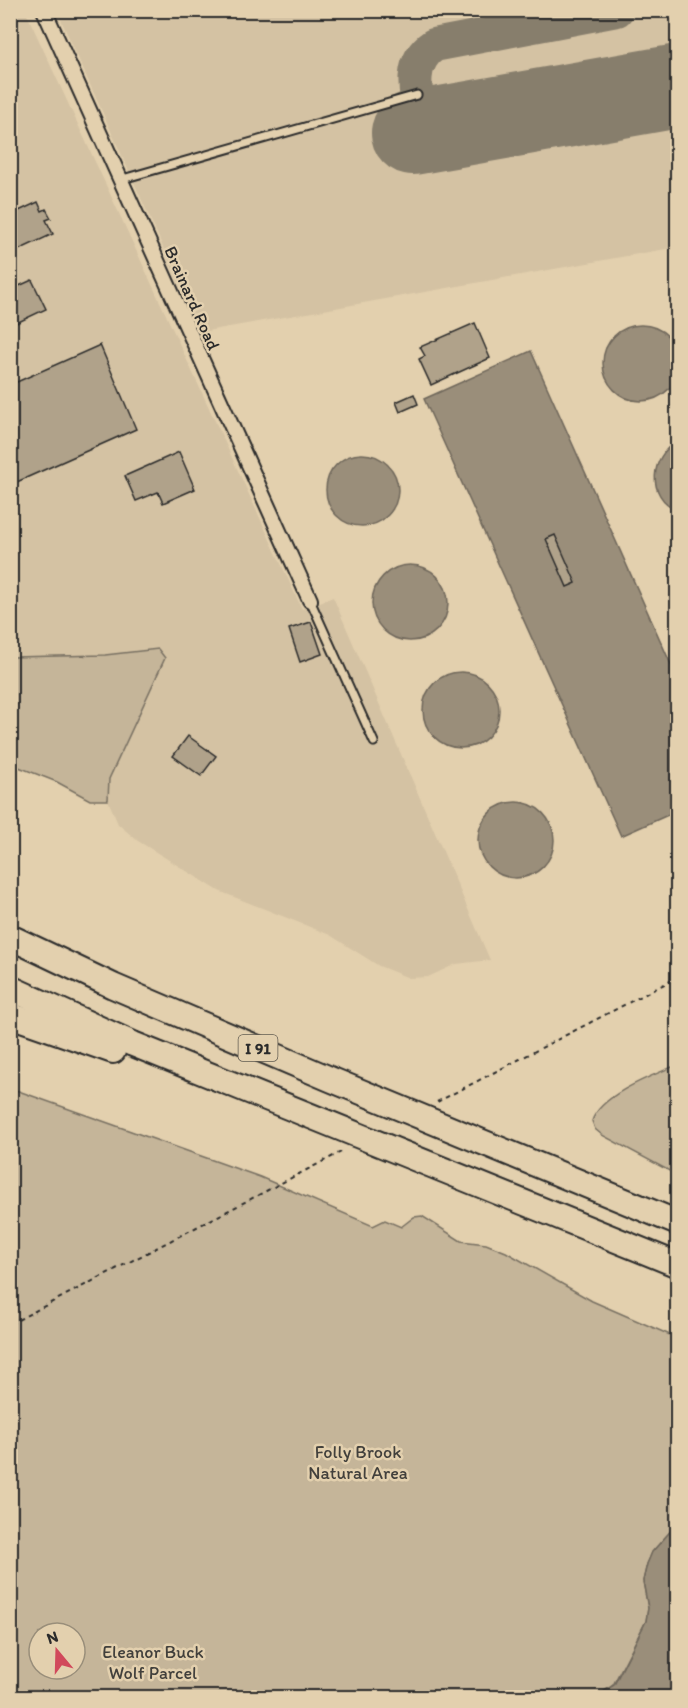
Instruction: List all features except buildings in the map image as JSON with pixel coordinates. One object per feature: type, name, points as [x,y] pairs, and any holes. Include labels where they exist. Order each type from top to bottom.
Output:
[{"type":"highway","points":[[10,919],[38,933],[124,990]]},
{"type":"highway","name":"I 91","points":[[10,937],[124,990],[388,1104],[678,1223]]},
{"type":"highway","name":"I 91","points":[[10,988],[92,1026],[678,1265]]},
{"type":"highway","points":[[10,1015],[155,1067],[231,1083]]},
{"type":"street","name":"Brainard Road","points":[[44,10],[310,600]]},
{"type":"lane","points":[[119,180],[417,95]]},
{"type":"lane","points":[[310,600],[374,741]]},
{"type":"path","points":[[437,1102],[678,977]]},
{"type":"path","points":[[10,1324],[345,1150]]},
{"type":"shaded area","points":[[25,10],[302,609],[333,597],[490,960],[456,964],[428,977],[409,978],[379,966],[330,935],[219,891],[138,841],[118,824],[108,800],[109,779],[165,658],[158,649],[105,655],[11,658],[10,11]]},
{"type":"shaded area","points":[[57,11],[677,11],[677,247],[201,332]]},
{"type":"shaded area","points":[[641,325],[655,328],[668,336],[676,349],[679,363],[676,377],[668,390],[655,398],[641,401],[627,398],[614,390],[606,377],[603,363],[606,349],[614,336],[627,328]]},
{"type":"shaded area","points":[[531,351],[677,678],[677,811],[621,836],[424,399]]},
{"type":"shaded area","points":[[677,441],[677,510],[660,496],[655,476],[661,457]]},
{"type":"shaded area","points":[[362,454],[376,457],[388,464],[395,476],[398,490],[395,504],[388,516],[376,523],[362,526],[348,523],[336,516],[329,504],[326,490],[329,476],[336,464],[348,457]]},
{"type":"shaded area","points":[[410,565],[425,568],[437,576],[445,588],[448,603],[445,618],[437,630],[425,638],[410,641],[395,638],[383,630],[375,618],[372,603],[375,588],[383,576],[395,568]]},
{"type":"shaded area","points":[[461,672],[476,675],[488,683],[496,695],[499,710],[496,725],[488,737],[476,745],[461,748],[446,745],[434,737],[426,725],[423,710],[426,695],[434,683],[446,675]]},
{"type":"shaded area","points":[[516,802],[531,805],[543,813],[551,825],[554,840],[551,855],[543,867],[531,875],[516,878],[501,875],[489,867],[481,855],[478,840],[481,825],[489,813],[501,805]]},
{"type":"shaded area","points":[[677,1524],[677,1697],[595,1697],[614,1685],[646,1621],[648,1608],[643,1581],[647,1564],[652,1552]]},
{"type":"green space","points":[[158,649],[165,658],[109,779],[108,800],[90,800],[57,782],[11,764],[12,657],[105,655]]},
{"type":"green space","points":[[677,1065],[677,1175],[602,1135],[595,1129],[592,1121],[605,1103],[616,1094]]},
{"type":"green space","name":"Folly Brook Natural Area","points":[[10,1088],[260,1177],[373,1226],[385,1220],[401,1227],[414,1217],[422,1216],[461,1241],[486,1244],[506,1252],[592,1301],[677,1338],[677,1524],[655,1549],[647,1564],[643,1581],[648,1608],[646,1621],[613,1685],[595,1698],[11,1697]]},
{"type":"taxiway","points":[[423,131],[416,96],[416,73],[425,53],[434,45],[617,10]]},
{"type":"runway","points":[[413,133],[678,86]]},
{"type":"park label","name":"Eleanor Buck Wolf Parcel","points":[[153,1662]]}]
